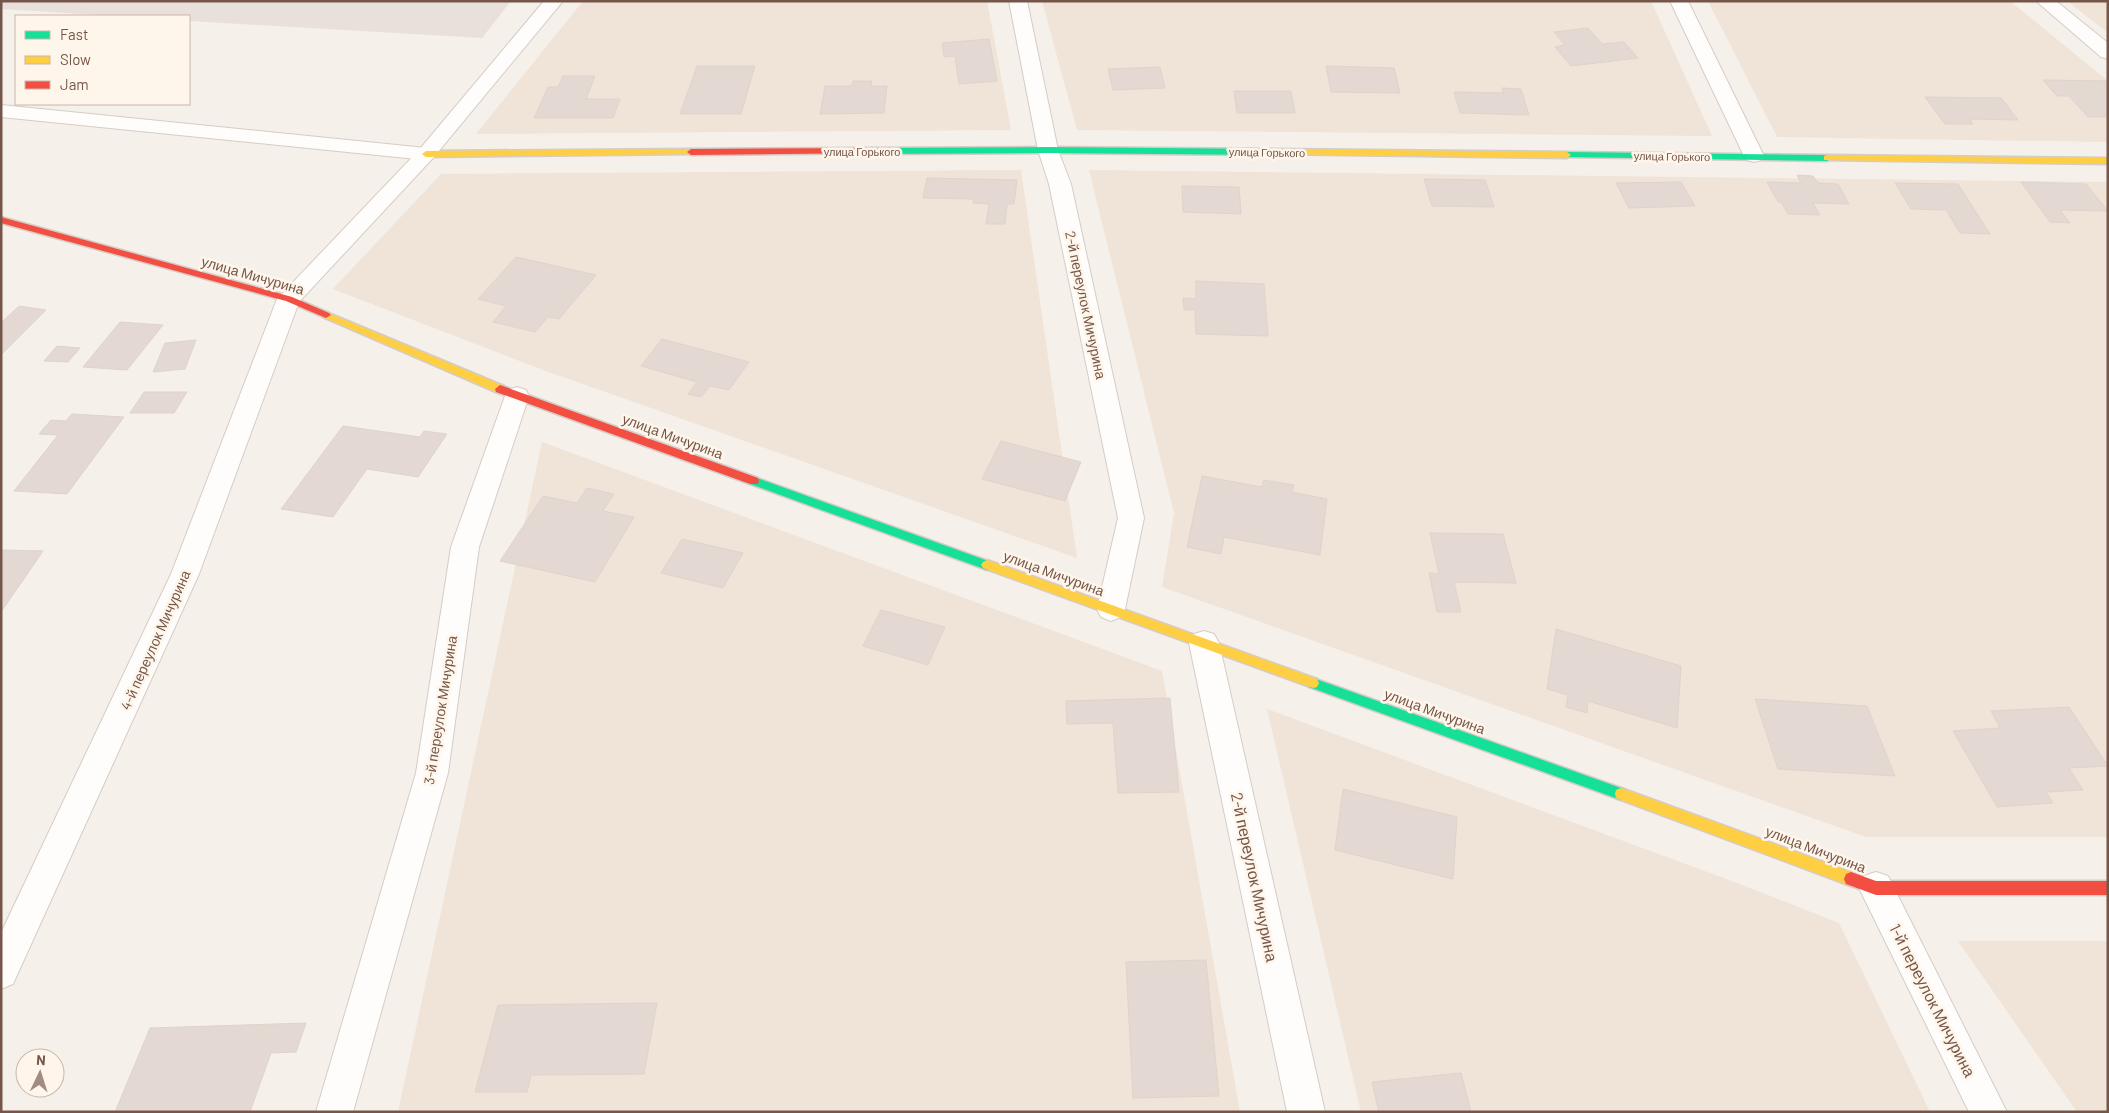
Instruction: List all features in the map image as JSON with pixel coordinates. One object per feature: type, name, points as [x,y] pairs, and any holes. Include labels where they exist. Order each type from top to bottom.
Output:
[{"type":"main road","name":"улица Горького","points":[[426,154],[1048,150],[2108,161]]},
{"type":"main road","name":"улица Мичурина","points":[[1,220],[289,299],[517,396],[1742,837],[1876,888],[2108,888]]},
{"type":"street","points":[[289,299],[426,154],[554,1]]},
{"type":"street","name":"2-й переулок Мичурина","points":[[1018,1],[1048,150],[1060,184],[1131,518],[1111,609]]},
{"type":"street","points":[[1680,1],[1754,156]]},
{"type":"street","points":[[2045,1],[2108,53]]},
{"type":"street","points":[[1,111],[426,154]]},
{"type":"street","name":"4-й переулок Мичурина","points":[[1,972],[185,574],[289,299]]},
{"type":"street","name":"3-й переулок Мичурина","points":[[334,1112],[432,773],[465,547],[517,396]]},
{"type":"street","name":"2-й переулок Мичурина","points":[[1204,643],[1306,1112]]},
{"type":"street","name":"1-й переулок Мичурина","points":[[1876,888],[1990,1112]]},
{"type":"shaded area","points":[[1,1],[511,1],[482,38],[190,21],[190,15],[100,15],[1,9]]},
{"type":"shaded area","points":[[583,1],[987,1],[1011,130],[476,134]]},
{"type":"shaded area","points":[[1042,1],[1651,1],[1712,136],[1077,130]]},
{"type":"shaded area","points":[[1708,1],[2010,1],[2108,81],[2108,142],[1777,137]]},
{"type":"shaded area","points":[[2067,1],[2108,1],[2108,33]]},
{"type":"shaded area","points":[[1021,170],[1077,558],[543,370],[333,289],[441,174]]},
{"type":"shaded area","points":[[1089,170],[2108,182],[2108,837],[1866,837],[1162,587],[1174,513]]},
{"type":"shaded area","points":[[542,442],[1162,671],[1240,1112],[398,1112]]},
{"type":"shaded area","points":[[1267,709],[1737,883],[1839,923],[1930,1112],[1361,1112]]},
{"type":"shaded area","points":[[1958,941],[2108,941],[2108,1112],[2077,1112]]},
{"type":"building","points":[[1588,28],[1602,44],[1624,42],[1638,58],[1571,66],[1555,47],[1565,45],[1554,32]]},
{"type":"building","points":[[989,39],[997,81],[959,84],[955,56],[944,57],[942,43]]},
{"type":"building","points":[[697,66],[755,66],[741,114],[680,114]]},
{"type":"building","points":[[1326,66],[1394,68],[1400,93],[1331,92]]},
{"type":"building","points":[[1160,67],[1165,88],[1113,90],[1108,69]]},
{"type":"building","points":[[563,76],[595,76],[586,99],[620,99],[613,118],[534,118],[548,87],[558,87]]},
{"type":"building","points":[[2043,80],[2108,81],[2108,117],[2088,117],[2069,96],[2057,96]]},
{"type":"building","points":[[853,81],[872,81],[871,86],[887,86],[884,113],[820,114],[825,86],[852,86]]},
{"type":"building","points":[[1502,88],[1521,89],[1529,115],[1460,113],[1454,92],[1504,93]]},
{"type":"building","points":[[1234,91],[1291,91],[1295,113],[1237,113]]},
{"type":"building","points":[[1925,97],[2001,98],[2018,120],[1970,119],[1973,124],[1945,124]]},
{"type":"building","points":[[1797,175],[1813,176],[1818,183],[1838,184],[1849,204],[1813,203],[1820,215],[1788,214],[1781,202],[1778,202],[1767,182],[1801,183]]},
{"type":"building","points":[[927,178],[1017,180],[1014,204],[1007,204],[1005,224],[986,224],[989,204],[973,203],[974,199],[923,198]]},
{"type":"building","points":[[1424,179],[1485,180],[1494,207],[1432,206]]},
{"type":"building","points":[[1681,182],[1695,206],[1629,208],[1616,183]]},
{"type":"building","points":[[2021,182],[2086,184],[2108,211],[2060,210],[2070,223],[2050,222]]},
{"type":"building","points":[[1895,183],[1958,184],[1990,234],[1960,233],[1946,210],[1911,209]]},
{"type":"building","points":[[1182,186],[1239,187],[1241,214],[1183,212]]},
{"type":"building","points":[[516,257],[596,275],[559,319],[548,317],[535,332],[493,322],[506,306],[478,299]]},
{"type":"building","points":[[1196,281],[1264,284],[1268,336],[1196,334],[1195,310],[1184,310],[1183,298],[1196,299]]},
{"type":"building","points":[[19,306],[46,310],[1,355],[1,323]]},
{"type":"building","points":[[120,322],[163,325],[127,370],[83,367]]},
{"type":"building","points":[[662,339],[749,362],[729,390],[710,386],[701,397],[688,394],[697,382],[641,366]]},
{"type":"building","points":[[196,340],[185,369],[153,372],[165,343]]},
{"type":"building","points":[[57,346],[80,348],[68,362],[44,361]]},
{"type":"building","points":[[144,392],[187,392],[174,413],[130,413]]},
{"type":"building","points":[[72,414],[124,417],[67,494],[14,491],[58,435],[39,434],[51,420],[66,421]]},
{"type":"building","points":[[343,426],[420,437],[424,431],[447,434],[418,477],[367,469],[333,517],[281,509]]},
{"type":"building","points":[[1001,441],[1081,462],[1065,501],[982,479]]},
{"type":"building","points":[[1202,476],[1262,487],[1264,480],[1294,485],[1292,492],[1327,499],[1320,555],[1224,537],[1221,554],[1187,547]]},
{"type":"building","points":[[587,488],[614,494],[603,511],[634,517],[595,582],[500,561],[543,496],[577,503]]},
{"type":"building","points":[[1430,533],[1503,534],[1516,583],[1454,582],[1461,612],[1437,612],[1429,573],[1439,574]]},
{"type":"building","points":[[682,539],[743,553],[723,588],[661,573]]},
{"type":"building","points":[[1,550],[43,551],[1,612]]},
{"type":"building","points":[[881,610],[945,627],[928,665],[863,646]]},
{"type":"building","points":[[1556,629],[1681,666],[1677,728],[1588,701],[1587,713],[1566,707],[1568,695],[1547,689]]},
{"type":"building","points":[[1170,698],[1179,792],[1118,793],[1113,723],[1067,724],[1066,701]]},
{"type":"building","points":[[1755,699],[1867,706],[1895,776],[1778,769]]},
{"type":"building","points":[[2069,707],[2108,766],[2069,768],[2083,790],[2046,792],[2053,803],[1997,807],[1953,731],[2000,728],[1991,711]]},
{"type":"building","points":[[1343,789],[1457,817],[1453,879],[1335,850]]},
{"type":"building","points":[[1206,960],[1219,1096],[1133,1098],[1126,962]]},
{"type":"building","points":[[657,1003],[644,1074],[531,1075],[527,1092],[475,1092],[498,1005]]},
{"type":"building","points":[[306,1023],[296,1052],[271,1053],[250,1112],[115,1112],[150,1028]]},
{"type":"building","points":[[1461,1073],[1471,1112],[1379,1112],[1372,1082]]},
{"type":"traffic: fast","points":[[871,151],[1267,152]]},
{"type":"traffic: fast","points":[[1567,155],[1827,158]]},
{"type":"traffic: fast","points":[[754,481],[987,565]]},
{"type":"traffic: fast","points":[[1313,683],[1621,794]]},
{"type":"traffic: slow","points":[[426,154],[691,152]]},
{"type":"traffic: slow","points":[[1267,152],[1567,155]]},
{"type":"traffic: slow","points":[[1827,158],[2108,161]]},
{"type":"traffic: slow","points":[[326,315],[500,389]]},
{"type":"traffic: slow","points":[[987,565],[1313,683]]},
{"type":"traffic: slow","points":[[1621,794],[1851,879]]},
{"type":"traffic: jam","points":[[691,152],[871,151]]},
{"type":"traffic: jam","points":[[1,220],[289,299],[326,315]]},
{"type":"traffic: jam","points":[[500,389],[754,481]]},
{"type":"traffic: jam","points":[[1851,879],[1876,888],[2108,888]]}]
